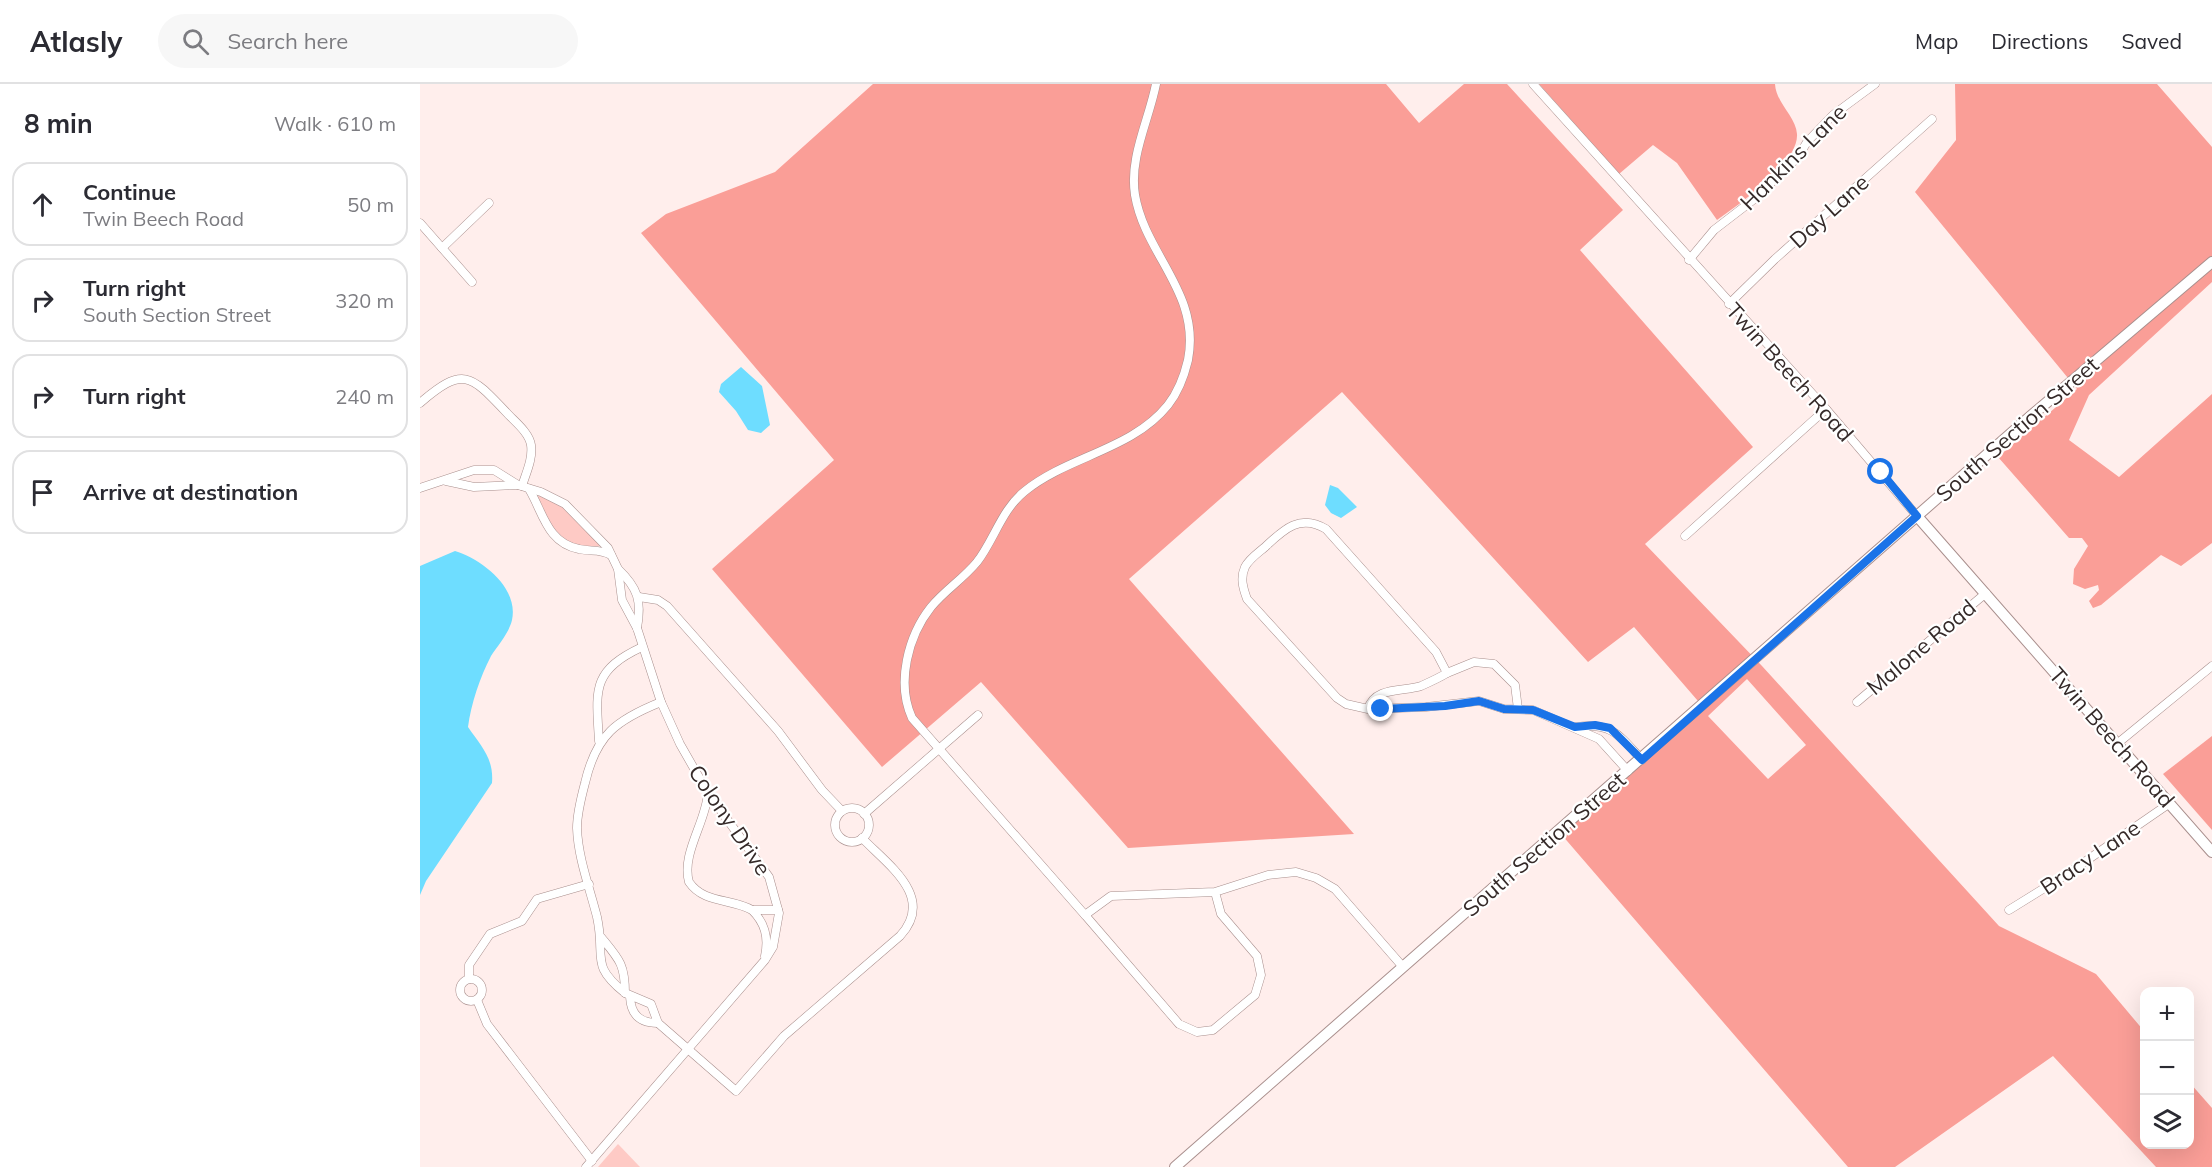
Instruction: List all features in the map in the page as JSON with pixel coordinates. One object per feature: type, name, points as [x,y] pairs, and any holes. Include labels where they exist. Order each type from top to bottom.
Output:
[{"type":"street","points":[[1156,84],[1135,162],[1135,193],[1142,224],[1178,289],[1188,315],[1190,348],[1184,379],[1168,405],[1147,427],[1024,491],[1002,518],[978,561],[931,607],[921,621],[910,646],[904,697],[912,718],[938,750],[1179,1024],[1197,1032],[1213,1030],[1255,995],[1261,975],[1257,956],[1221,914],[1215,892]]},
{"type":"street","name":"Twin Beech Road","points":[[1533,84],[1689,260],[1826,409],[2212,852]]},
{"type":"street","name":"Hankins Lane","points":[[1689,260],[1714,230],[1747,205],[1798,157],[1807,142],[1833,115],[1875,84]]},
{"type":"street","name":"Day Lane","points":[[1729,304],[1932,119]]},
{"type":"street","points":[[441,248],[489,202]]},
{"type":"street","points":[[420,223],[472,282]]},
{"type":"street","name":"South Section Street","points":[[1175,1167],[1642,760],[1917,516],[2210,266]]},
{"type":"street","points":[[420,403],[449,381],[465,377],[479,383],[528,437],[531,458],[523,487],[545,525],[561,542],[577,549],[598,549],[613,556]]},
{"type":"street","points":[[1685,536],[1826,409]]},
{"type":"street","name":"Colony Drive","points":[[420,488],[483,468],[494,470],[523,487],[541,492],[565,504],[601,540],[613,556],[618,569],[622,600],[637,628],[661,702],[680,744],[708,793],[769,877],[778,910],[777,933],[773,947],[765,960],[589,1164]]},
{"type":"street","points":[[444,481],[474,487],[523,487]]},
{"type":"street","points":[[1447,674],[1436,652],[1326,529],[1310,522],[1292,524],[1248,561],[1243,573],[1245,592],[1326,689],[1346,704],[1368,709],[1436,707],[1479,701],[1504,709],[1533,710],[1599,739],[1628,771]]},
{"type":"street","name":"Colony Drive","points":[[618,569],[636,588],[639,597],[637,628]]},
{"type":"street","name":"Malone Road","points":[[1857,702],[1986,593]]},
{"type":"street","points":[[639,597],[658,600],[667,606],[778,731],[822,790],[842,811]]},
{"type":"street","points":[[642,647],[620,658],[608,668],[600,682],[599,741],[589,764],[577,829],[602,937],[600,963],[603,973],[628,995],[651,1004],[658,1023],[736,1091],[784,1036],[905,930],[913,913],[911,894],[903,881],[862,838]]},
{"type":"street","points":[[1368,709],[1371,702],[1386,692],[1420,686],[1474,662],[1494,664],[1515,685],[1518,709]]},
{"type":"street","points":[[2118,743],[2212,666]]},
{"type":"street","points":[[599,741],[617,724],[661,702]]},
{"type":"street","points":[[864,814],[978,715]]},
{"type":"street","points":[[1575,727],[1595,725],[1610,728],[1642,760]]},
{"type":"street","points":[[708,793],[707,808],[688,863],[689,882],[701,895],[741,903],[760,918],[765,930],[767,946],[765,960]]},
{"type":"street","name":"Bracy Lane","points":[[2009,910],[2067,874],[2170,803]]},
{"type":"street","points":[[856,809],[864,814],[868,828],[862,838],[848,842],[839,836],[835,826],[842,811],[856,809]]},
{"type":"street","points":[[1084,915],[1111,896],[1175,896],[1215,892],[1283,872],[1296,872],[1316,878],[1341,895],[1403,967]]},
{"type":"street","points":[[470,979],[469,965],[490,934],[522,921],[537,899],[589,884]]},
{"type":"street","points":[[752,910],[778,910]]},
{"type":"street","points":[[602,937],[622,962],[632,1009],[638,1018],[647,1023],[658,1023]]},
{"type":"street","points":[[470,979],[477,980],[482,985],[483,993],[477,1000],[468,1001],[460,993],[461,986],[470,979]]},
{"type":"street","points":[[477,1000],[487,1024],[589,1164]]},
{"type":"shaded area","points":[[873,84],[1386,84],[1419,123],[1464,84],[1507,84],[1623,210],[1580,250],[1753,447],[1645,544],[1762,666],[1999,926],[2096,974],[2140,1026],[2140,1149],[2194,1149],[2194,1088],[2212,1108],[2212,1167],[2156,1167],[2053,1056],[1895,1167],[1848,1167],[1555,827],[1698,701],[1634,627],[1588,662],[1342,392],[1129,579],[1354,834],[1128,848],[981,682],[882,767],[712,569],[834,460],[641,233],[666,214],[775,172]],"holes":[[[1747,679],[1806,745],[1768,779],[1708,716]]]},
{"type":"shaded area","points":[[1539,84],[1775,84],[1776,91],[1796,128],[1795,145],[1778,170],[1766,182],[1717,220],[1677,163],[1653,145],[1619,174]]},
{"type":"shaded area","points":[[1955,84],[2157,84],[2212,147],[2212,282],[2089,395],[2069,440],[2119,477],[2212,394],[2212,543],[2181,566],[2161,555],[2101,605],[2093,608],[2089,601],[2099,590],[2098,585],[2085,589],[2073,584],[2074,569],[2088,546],[2082,538],[2069,538],[1998,457],[2077,389],[1915,192],[1956,140]]},
{"type":"shaded area","points":[[540,494],[568,509],[588,533],[601,543],[601,546],[576,544],[560,536],[536,498]]},
{"type":"shaded area","points":[[2212,736],[2212,830],[2163,774]]},
{"type":"shaded area","points":[[618,1144],[640,1167],[598,1167]]},
{"type":"water","points":[[741,367],[762,386],[770,425],[761,433],[748,430],[736,411],[719,392],[721,384]]},
{"type":"water","points":[[1330,485],[1338,488],[1357,507],[1341,518],[1331,513],[1325,505]]},
{"type":"water","points":[[455,551],[476,561],[496,576],[510,596],[513,608],[512,620],[483,673],[468,727],[489,759],[492,783],[426,881],[420,895],[420,566]]},
{"type":"route","points":[[1381,709],[1445,706],[1479,701],[1504,709],[1533,710],[1575,727],[1595,725],[1610,728],[1642,760],[1917,516],[1881,472]]}]
